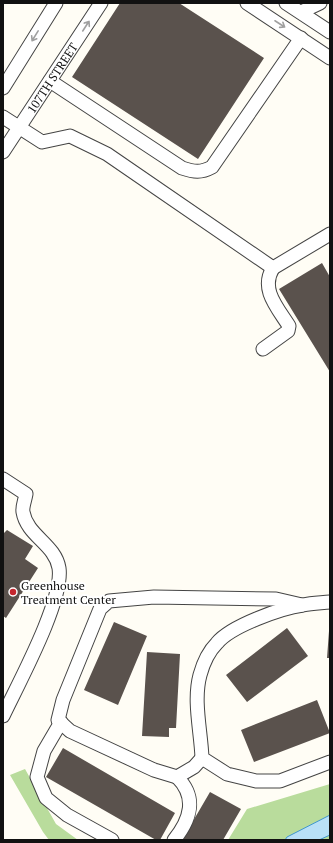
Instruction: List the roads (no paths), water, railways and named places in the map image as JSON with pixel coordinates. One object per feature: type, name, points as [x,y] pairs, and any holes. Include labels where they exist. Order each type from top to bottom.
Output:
[{"type":"street","points":[[5,82],[56,3]]},
{"type":"street","name":"107TH STREET","points":[[3,152],[101,3]]},
{"type":"street","points":[[247,3],[330,58]]},
{"type":"street","points":[[286,3],[330,32]]},
{"type":"street","points":[[301,12],[320,3]]},
{"type":"street","points":[[50,82],[182,168],[194,172],[205,171],[212,167],[301,38]]},
{"type":"street","points":[[3,117],[42,142],[70,136],[106,154],[273,268]]},
{"type":"street","points":[[263,349],[288,331],[289,326],[271,298],[267,283],[268,276],[273,268],[330,234]]},
{"type":"street","points":[[3,479],[26,494],[23,512],[27,523],[32,531],[53,554],[59,568],[58,585],[52,607],[3,716]]},
{"type":"street","points":[[174,840],[186,822],[190,808],[190,796],[186,786],[177,777],[154,770],[70,731],[58,720],[63,700],[100,609],[109,601],[154,597],[276,600],[302,605]]},
{"type":"street","points":[[177,777],[194,767],[202,758],[197,710],[200,676],[208,655],[217,643],[228,633],[248,623],[302,605],[330,602]]},
{"type":"street","points":[[61,722],[44,751],[37,777],[46,798],[67,815],[112,840]]},
{"type":"street","points":[[202,758],[227,774],[256,781],[280,781],[330,762]]},
{"type":"water","points":[[330,815],[330,835],[319,840],[285,840],[287,837]]},
{"type":"place","name":"Greenhouse Treatment Center","points":[[13,592]]}]
